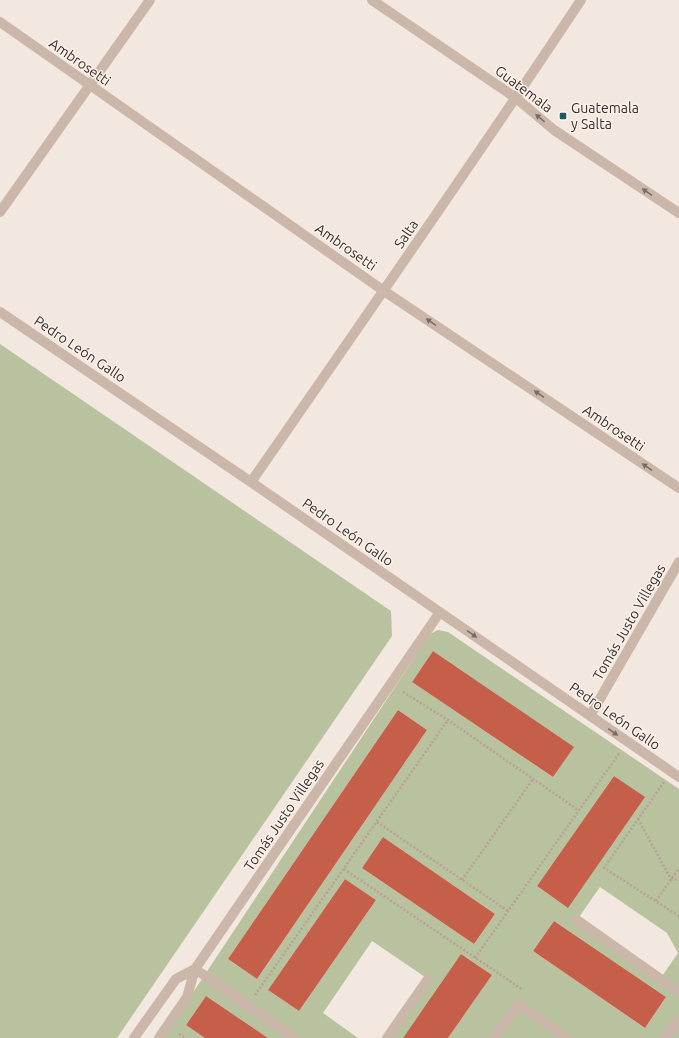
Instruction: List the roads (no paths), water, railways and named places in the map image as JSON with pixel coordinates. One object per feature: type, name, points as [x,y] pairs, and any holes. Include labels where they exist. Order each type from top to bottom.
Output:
[{"type":"street","points":[[0,212],[150,0]]},
{"type":"street","name":"Guatemala","points":[[372,0],[516,98],[554,130],[679,213]]},
{"type":"street","name":"Salta","points":[[251,482],[384,291],[581,0]]},
{"type":"street","name":"Ambrosetti","points":[[0,22],[89,86],[384,291],[679,488]]},
{"type":"street","name":"Pedro León Gallo","points":[[0,312],[251,482],[675,774]]},
{"type":"street","name":"Tomás Justo Villegas","points":[[590,716],[679,562]]},
{"type":"street","name":"Tomás Justo Villegas","points":[[159,1038],[187,997],[195,969],[440,612]]},
{"type":"street","points":[[577,920],[679,992]]},
{"type":"street","points":[[134,1038],[176,978],[195,969],[295,1038]]},
{"type":"street","points":[[387,1038],[428,979]]},
{"type":"street","points":[[494,1038],[518,1004],[567,1038]]},
{"type":"street","points":[[665,1038],[679,1018]]},
{"type":"place","name":"Guatemala y Salta","points":[[563,116]]}]
